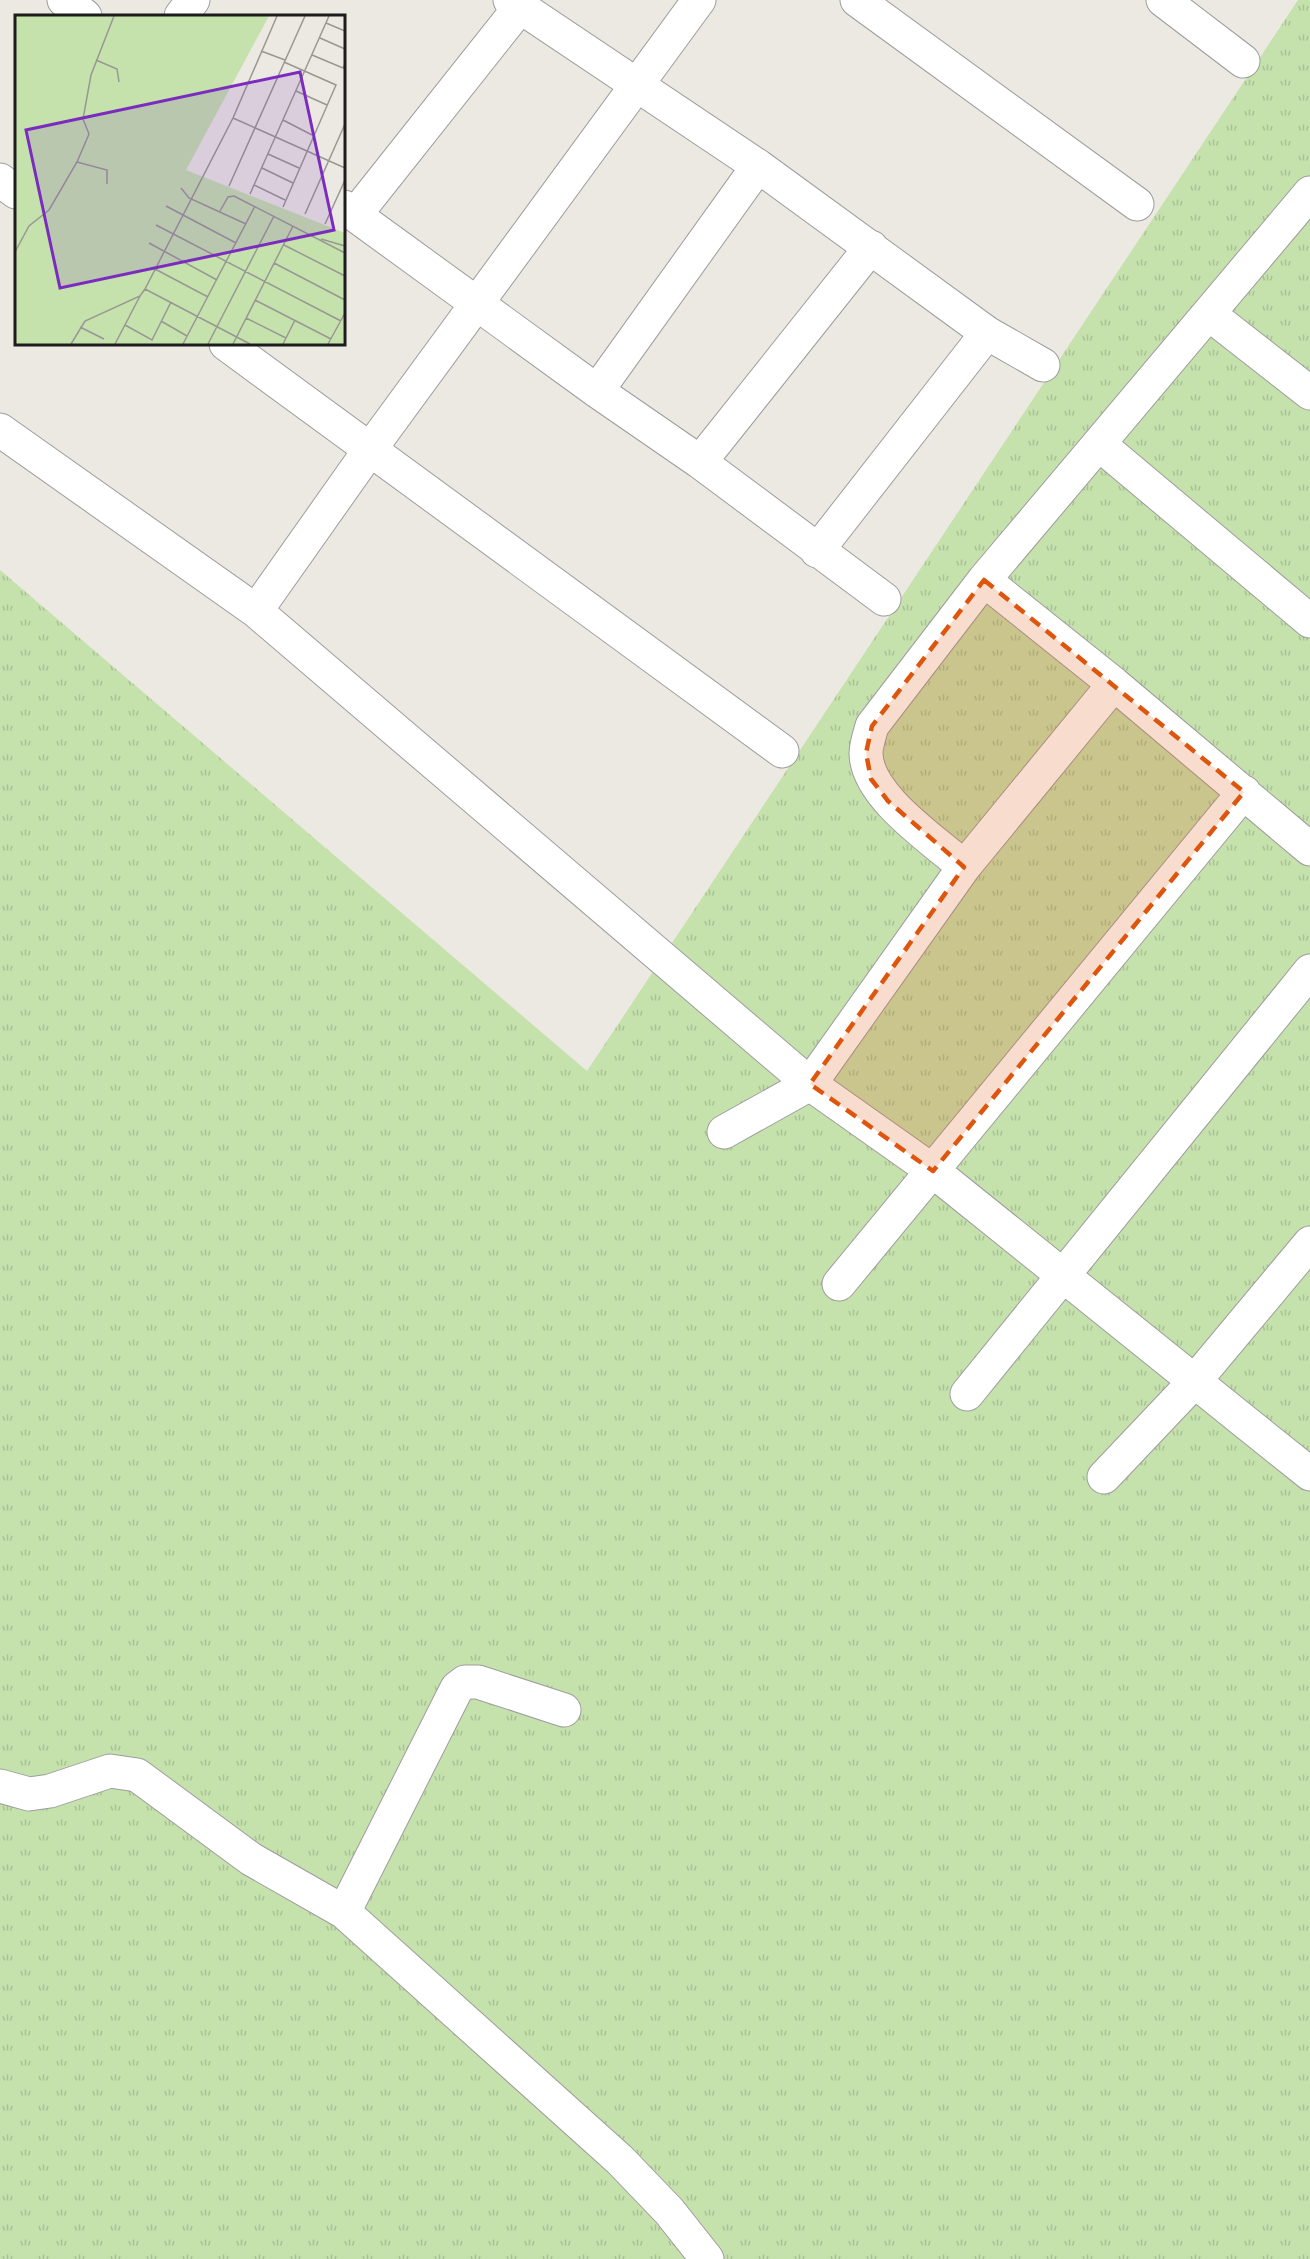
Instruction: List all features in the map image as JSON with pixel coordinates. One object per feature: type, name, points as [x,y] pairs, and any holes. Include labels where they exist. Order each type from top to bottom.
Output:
[{"type":"street","points":[[64,0],[84,15]]},
{"type":"street","points":[[182,15],[193,0]]},
{"type":"street","points":[[256,610],[371,448],[699,0]]},
{"type":"street","points":[[858,0],[1137,204]]},
{"type":"street","points":[[1163,0],[1244,61]]},
{"type":"street","points":[[884,599],[700,462],[597,391],[349,211],[515,4],[758,166],[987,333],[1042,365]]},
{"type":"street","points":[[597,391],[758,166]]},
{"type":"street","points":[[0,180],[15,191]]},
{"type":"street","points":[[964,867],[888,801],[872,779],[866,753],[872,726],[984,580],[1310,193]]},
{"type":"street","points":[[700,462],[871,247]]},
{"type":"street","points":[[1209,314],[1310,393]]},
{"type":"street","points":[[817,551],[987,333]]},
{"type":"street","points":[[227,345],[782,751]]},
{"type":"street","points":[[0,430],[256,610],[810,1084],[933,1171],[1310,1474]]},
{"type":"street","points":[[1099,444],[1310,621]]},
{"type":"street","points":[[984,580],[1114,684],[1310,849]]},
{"type":"street","points":[[724,1132],[810,1084],[964,867],[1114,684]]},
{"type":"street","points":[[840,1284],[1244,792]]},
{"type":"street","points":[[967,1394],[1310,970]]},
{"type":"street","points":[[1104,1477],[1194,1382],[1310,1243]]},
{"type":"street","points":[[344,1912],[456,1688],[465,1682],[478,1682],[564,1710]]},
{"type":"street","points":[[0,1786],[29,1794],[50,1791],[110,1771],[137,1775],[251,1858],[344,1912],[620,2160],[669,2211],[707,2259]]},
{"type":"highlighted area","points":[[984,580],[1244,792],[933,1171],[810,1084],[964,867],[888,801],[871,779],[866,753],[872,726]]},
{"type":"green space","points":[[1298,0],[1310,0],[1310,2259],[0,2259],[0,570],[587,1071]]}]
